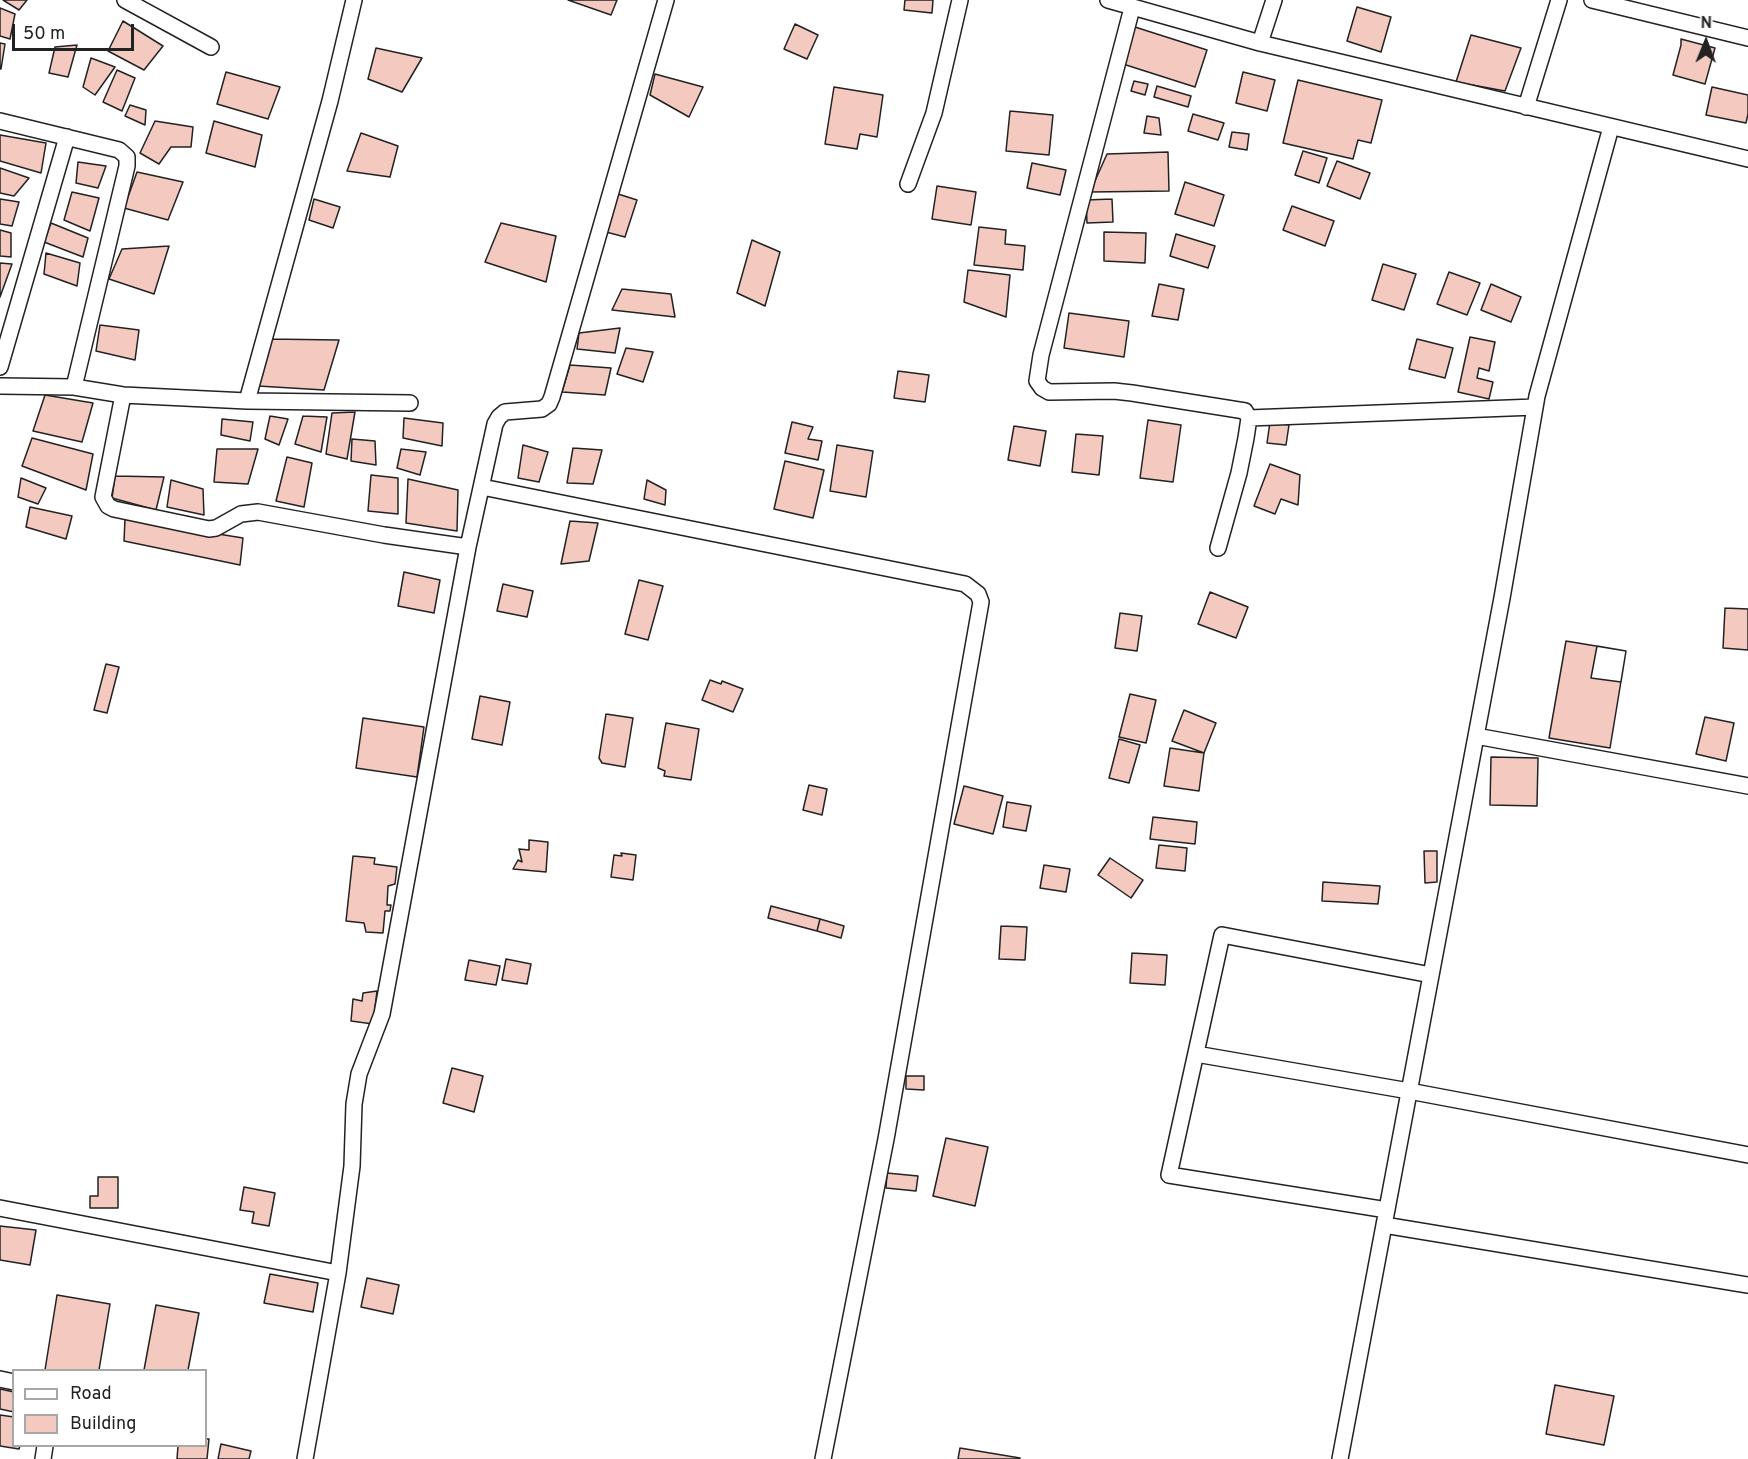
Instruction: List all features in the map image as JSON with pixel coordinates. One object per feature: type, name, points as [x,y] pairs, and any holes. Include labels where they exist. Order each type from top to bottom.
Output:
[{"type":"street","points":[[125,0],[211,47]]},
{"type":"street","points":[[247,401],[330,101],[354,0]]},
{"type":"street","points":[[305,1459],[338,1273],[352,1166],[354,1104],[359,1074],[382,1014],[468,547],[495,424],[505,412],[542,409],[552,397],[666,0]]},
{"type":"street","points":[[908,184],[934,113],[960,0]]},
{"type":"street","points":[[1108,0],[1260,43],[1748,159]]},
{"type":"street","points":[[1260,43],[1274,0]]},
{"type":"street","points":[[1526,107],[1559,0]]},
{"type":"street","points":[[1592,0],[1748,38]]},
{"type":"street","points":[[1132,8],[1041,355],[1037,381],[1049,392],[1132,393],[1245,411],[1249,418],[1239,473],[1218,548]]},
{"type":"street","points":[[0,121],[118,150],[127,156],[128,166],[74,387]]},
{"type":"street","points":[[1340,1459],[1476,736],[1535,407],[1611,127]]},
{"type":"street","points":[[0,367],[67,137]]},
{"type":"street","points":[[0,386],[74,387],[123,395],[247,401],[410,403]]},
{"type":"street","points":[[123,395],[103,497],[108,506],[114,509],[209,529],[216,528],[241,514],[258,512],[384,535],[468,547]]},
{"type":"street","points":[[1249,418],[1535,407]]},
{"type":"street","points":[[482,487],[965,584],[978,594],[981,602],[886,1139],[823,1459]]},
{"type":"street","points":[[1476,736],[1748,786]]},
{"type":"street","points":[[1431,975],[1222,935],[1169,1175],[1748,1285]]},
{"type":"street","points":[[1196,1054],[1409,1091],[1748,1155]]},
{"type":"street","points":[[0,1208],[338,1273]]},
{"type":"building","points":[[3,0],[27,0],[19,10]]},
{"type":"building","points":[[568,0],[617,0],[611,15]]},
{"type":"building","points":[[905,0],[933,0],[932,13],[904,10]]},
{"type":"building","points":[[1357,7],[1391,17],[1381,52],[1347,41]]},
{"type":"building","points":[[0,8],[15,14],[10,39],[0,36]]},
{"type":"building","points":[[123,21],[163,46],[144,70],[108,51]]},
{"type":"building","points":[[795,24],[818,35],[807,59],[784,49]]},
{"type":"building","points":[[1135,27],[1207,50],[1195,87],[1123,64]]},
{"type":"building","points":[[1471,35],[1521,48],[1505,91],[1456,82]]},
{"type":"building","points":[[1681,39],[1715,48],[1705,84],[1673,75]]},
{"type":"building","points":[[0,43],[5,44],[1,69],[0,69]]},
{"type":"building","points":[[77,45],[68,77],[49,73],[55,47]]},
{"type":"building","points":[[376,48],[422,58],[402,92],[368,79]]},
{"type":"building","points":[[91,58],[115,67],[95,95],[83,87]]},
{"type":"building","points":[[117,70],[135,78],[122,111],[103,102]]},
{"type":"building","points":[[226,72],[280,87],[268,119],[217,104]]},
{"type":"building","points":[[1243,72],[1275,80],[1267,111],[1236,103]]},
{"type":"building","points":[[655,74],[703,87],[689,117],[650,95]]},
{"type":"building","points":[[1298,80],[1382,100],[1371,143],[1358,140],[1353,159],[1283,143]]},
{"type":"building","points":[[1134,81],[1148,84],[1145,95],[1131,91]]},
{"type":"building","points":[[1157,86],[1191,96],[1188,107],[1154,97]]},
{"type":"building","points":[[834,87],[883,95],[877,137],[860,134],[857,149],[825,144]]},
{"type":"building","points":[[1712,87],[1748,95],[1746,123],[1706,115]]},
{"type":"building","points":[[130,105],[146,110],[145,125],[125,116]]},
{"type":"building","points":[[1010,111],[1053,115],[1049,155],[1006,151]]},
{"type":"building","points":[[1193,114],[1224,123],[1218,140],[1188,131]]},
{"type":"building","points":[[1147,116],[1159,118],[1161,135],[1144,133]]},
{"type":"building","points":[[155,121],[193,127],[191,147],[171,147],[159,164],[140,153]]},
{"type":"building","points":[[214,121],[262,135],[255,167],[206,153]]},
{"type":"building","points":[[1232,132],[1249,134],[1247,150],[1229,147]]},
{"type":"building","points":[[361,133],[398,146],[390,177],[347,171]]},
{"type":"building","points":[[0,135],[46,143],[41,173],[0,161]]},
{"type":"building","points":[[1303,151],[1327,158],[1319,183],[1295,175]]},
{"type":"building","points":[[1168,152],[1169,191],[1090,192],[1107,154]]},
{"type":"building","points":[[1337,161],[1370,173],[1360,199],[1327,186]]},
{"type":"building","points":[[78,162],[106,166],[98,188],[76,183]]},
{"type":"building","points":[[1032,163],[1066,170],[1060,195],[1027,188]]},
{"type":"building","points":[[0,168],[29,178],[14,196],[0,193]]},
{"type":"building","points":[[137,172],[183,182],[168,220],[124,208]]},
{"type":"building","points":[[1185,182],[1224,195],[1214,226],[1175,214]]},
{"type":"building","points":[[937,186],[976,192],[971,225],[932,219]]},
{"type":"building","points":[[72,192],[99,198],[90,231],[64,220]]},
{"type":"building","points":[[615,193],[637,200],[625,237],[606,232]]},
{"type":"building","points":[[0,199],[19,202],[12,226],[0,224]]},
{"type":"building","points":[[314,199],[340,207],[333,228],[309,220]]},
{"type":"building","points":[[1112,199],[1113,222],[1087,223],[1086,200]]},
{"type":"building","points":[[1292,206],[1334,221],[1325,246],[1283,230]]},
{"type":"building","points":[[51,223],[88,238],[83,257],[44,242]]},
{"type":"building","points":[[501,223],[556,236],[546,282],[485,262]]},
{"type":"building","points":[[979,227],[1006,230],[1005,244],[1025,246],[1023,270],[974,265]]},
{"type":"building","points":[[0,230],[11,233],[11,257],[0,256]]},
{"type":"building","points":[[1104,232],[1146,233],[1145,263],[1104,261]]},
{"type":"building","points":[[1176,234],[1215,246],[1208,268],[1170,256]]},
{"type":"building","points":[[752,240],[780,252],[765,306],[737,293]]},
{"type":"building","points":[[169,246],[154,294],[109,279],[122,249]]},
{"type":"building","points":[[46,253],[80,263],[77,286],[44,274]]},
{"type":"building","points":[[0,263],[12,264],[0,297]]},
{"type":"building","points":[[1383,264],[1416,274],[1404,310],[1372,300]]},
{"type":"building","points":[[968,270],[1010,275],[1006,317],[964,302]]},
{"type":"building","points":[[1449,272],[1480,283],[1467,315],[1437,304]]},
{"type":"building","points":[[1159,284],[1184,289],[1178,320],[1152,316]]},
{"type":"building","points":[[1491,284],[1521,297],[1511,322],[1481,310]]},
{"type":"building","points":[[622,289],[671,294],[675,317],[612,310]]},
{"type":"building","points":[[1069,313],[1129,321],[1124,357],[1064,348]]},
{"type":"building","points":[[100,325],[139,330],[135,360],[96,351]]},
{"type":"building","points":[[620,328],[615,353],[577,349],[579,333]]},
{"type":"building","points":[[1470,337],[1495,342],[1489,371],[1479,368],[1477,378],[1493,382],[1489,399],[1458,392]]},
{"type":"building","points":[[269,339],[339,340],[324,390],[258,386]]},
{"type":"building","points":[[1417,339],[1453,348],[1445,378],[1409,369]]},
{"type":"building","points":[[626,348],[653,352],[643,382],[617,374]]},
{"type":"building","points":[[570,365],[611,368],[605,395],[562,392]]},
{"type":"building","points":[[898,371],[929,375],[925,402],[894,398]]},
{"type":"building","points":[[45,395],[93,403],[82,442],[33,431]]},
{"type":"building","points":[[355,412],[347,459],[326,454],[332,413]]},
{"type":"building","points":[[270,416],[288,419],[279,445],[265,439]]},
{"type":"building","points":[[303,416],[327,417],[321,452],[295,444]]},
{"type":"building","points":[[404,418],[443,423],[442,446],[403,438]]},
{"type":"building","points":[[222,419],[253,422],[250,441],[221,435]]},
{"type":"building","points":[[1148,420],[1181,425],[1173,482],[1140,478]]},
{"type":"building","points":[[792,422],[813,427],[808,439],[822,441],[818,460],[785,453]]},
{"type":"building","points":[[1270,422],[1289,425],[1286,445],[1267,443]]},
{"type":"building","points":[[1014,426],[1046,431],[1040,466],[1008,460]]},
{"type":"building","points":[[1076,434],[1103,436],[1099,475],[1072,472]]},
{"type":"building","points":[[32,438],[93,454],[86,490],[22,466]]},
{"type":"building","points":[[352,439],[375,441],[376,465],[351,461]]},
{"type":"building","points":[[523,445],[548,452],[539,482],[518,478]]},
{"type":"building","points":[[837,445],[873,451],[866,497],[830,491]]},
{"type":"building","points":[[573,448],[602,450],[593,484],[567,483]]},
{"type":"building","points":[[217,449],[258,449],[248,484],[214,482]]},
{"type":"building","points":[[401,449],[426,452],[420,475],[397,468]]},
{"type":"building","points":[[287,457],[312,463],[304,507],[276,501]]},
{"type":"building","points":[[785,461],[824,470],[813,518],[774,509]]},
{"type":"building","points":[[1270,464],[1300,475],[1298,505],[1281,499],[1275,514],[1254,506]]},
{"type":"building","points":[[371,475],[398,478],[398,514],[368,511]]},
{"type":"building","points":[[115,476],[164,477],[156,510],[112,498]]},
{"type":"building","points":[[21,478],[46,488],[38,504],[18,497]]},
{"type":"building","points":[[408,479],[458,490],[457,531],[406,523]]},
{"type":"building","points":[[171,480],[203,489],[204,515],[167,507]]},
{"type":"building","points":[[647,480],[666,490],[665,505],[644,499]]},
{"type":"building","points":[[30,507],[72,516],[66,539],[26,527]]},
{"type":"building","points":[[125,519],[243,538],[240,565],[124,541]]},
{"type":"building","points":[[570,521],[598,523],[589,561],[561,564]]},
{"type":"building","points":[[404,572],[440,580],[434,613],[398,606]]},
{"type":"building","points":[[639,580],[663,586],[648,640],[625,634]]},
{"type":"building","points":[[503,584],[533,591],[527,617],[497,611]]},
{"type":"building","points":[[1210,592],[1248,607],[1236,638],[1198,624]]},
{"type":"building","points":[[1725,608],[1748,609],[1748,650],[1723,648]]},
{"type":"building","points":[[1120,613],[1142,616],[1137,651],[1115,648]]},
{"type":"building","points":[[1566,641],[1626,651],[1610,748],[1549,738]]},
{"type":"building","points":[[1597,646],[1626,651],[1621,682],[1591,678]]},
{"type":"building","points":[[106,664],[119,667],[107,713],[94,710]]},
{"type":"building","points":[[710,680],[721,684],[722,681],[743,689],[733,712],[702,700]]},
{"type":"building","points":[[1130,694],[1156,700],[1146,743],[1119,737]]},
{"type":"building","points":[[480,696],[510,702],[502,745],[472,739]]},
{"type":"building","points":[[1184,710],[1216,723],[1204,753],[1172,741]]},
{"type":"building","points":[[606,714],[633,718],[625,767],[602,763],[599,758]]},
{"type":"building","points":[[1705,717],[1734,723],[1726,761],[1696,754]]},
{"type":"building","points":[[363,718],[424,727],[417,777],[356,768]]},
{"type":"building","points":[[666,723],[699,729],[691,780],[664,776],[665,771],[658,768]]},
{"type":"building","points":[[1119,739],[1140,745],[1129,783],[1109,778]]},
{"type":"building","points":[[1170,748],[1204,753],[1199,791],[1164,786]]},
{"type":"building","points":[[1491,757],[1538,758],[1537,806],[1490,805]]},
{"type":"building","points":[[809,785],[827,789],[822,815],[803,810]]},
{"type":"building","points":[[964,786],[1003,796],[993,834],[954,824]]},
{"type":"building","points":[[1007,802],[1031,806],[1026,831],[1003,827]]},
{"type":"building","points":[[1153,817],[1197,822],[1195,844],[1150,839]]},
{"type":"building","points":[[529,840],[548,842],[546,872],[513,869],[518,860],[522,862],[519,849],[529,850]]},
{"type":"building","points":[[1159,845],[1187,848],[1185,871],[1156,868]]},
{"type":"building","points":[[1424,851],[1437,851],[1437,882],[1425,883]]},
{"type":"building","points":[[621,853],[636,855],[633,880],[611,877],[614,855],[622,856]]},
{"type":"building","points":[[353,856],[375,858],[374,864],[397,867],[395,884],[388,886],[387,905],[391,905],[390,911],[385,911],[383,933],[366,932],[364,923],[346,921]]},
{"type":"building","points":[[1110,858],[1143,880],[1131,898],[1098,875]]},
{"type":"building","points":[[1044,865],[1070,869],[1066,892],[1040,888]]},
{"type":"building","points":[[1323,882],[1380,886],[1378,904],[1322,901]]},
{"type":"building","points":[[771,906],[820,919],[817,931],[768,918]]},
{"type":"building","points":[[820,919],[844,926],[841,938],[817,931]]},
{"type":"building","points":[[1001,926],[1027,927],[1025,960],[999,959]]},
{"type":"building","points":[[1132,953],[1167,955],[1165,985],[1130,983]]},
{"type":"building","points":[[506,959],[531,964],[527,984],[502,980]]},
{"type":"building","points":[[469,960],[500,966],[496,985],[465,980]]},
{"type":"building","points":[[377,991],[373,1024],[351,1021],[353,999],[362,1001],[363,993]]},
{"type":"building","points":[[452,1068],[483,1076],[474,1112],[443,1103]]},
{"type":"building","points":[[906,1076],[924,1076],[924,1090],[906,1089]]},
{"type":"building","points":[[946,1138],[988,1147],[975,1206],[933,1196]]},
{"type":"building","points":[[887,1173],[918,1176],[916,1191],[886,1188]]},
{"type":"building","points":[[98,1177],[118,1177],[118,1208],[90,1208],[90,1196],[98,1196]]},
{"type":"building","points":[[244,1187],[275,1193],[269,1226],[252,1223],[254,1212],[240,1210]]},
{"type":"building","points":[[0,1226],[36,1230],[30,1265],[0,1260]]},
{"type":"building","points":[[270,1274],[318,1283],[313,1312],[264,1303]]},
{"type":"building","points":[[367,1278],[399,1285],[393,1314],[361,1307]]},
{"type":"building","points":[[57,1295],[110,1304],[99,1369],[45,1369]]},
{"type":"building","points":[[156,1305],[199,1313],[188,1369],[144,1369]]},
{"type":"building","points":[[1555,1385],[1614,1396],[1604,1445],[1546,1434]]},
{"type":"building","points":[[0,1389],[12,1392],[12,1412],[0,1409]]},
{"type":"building","points":[[0,1415],[12,1417],[12,1447],[20,1447],[19,1449],[0,1446]]},
{"type":"building","points":[[207,1439],[209,1439],[207,1459],[177,1459],[178,1447],[207,1447]]},
{"type":"building","points":[[221,1444],[251,1451],[249,1459],[218,1459]]},
{"type":"building","points":[[960,1448],[1020,1458],[1020,1459],[958,1459]]}]
